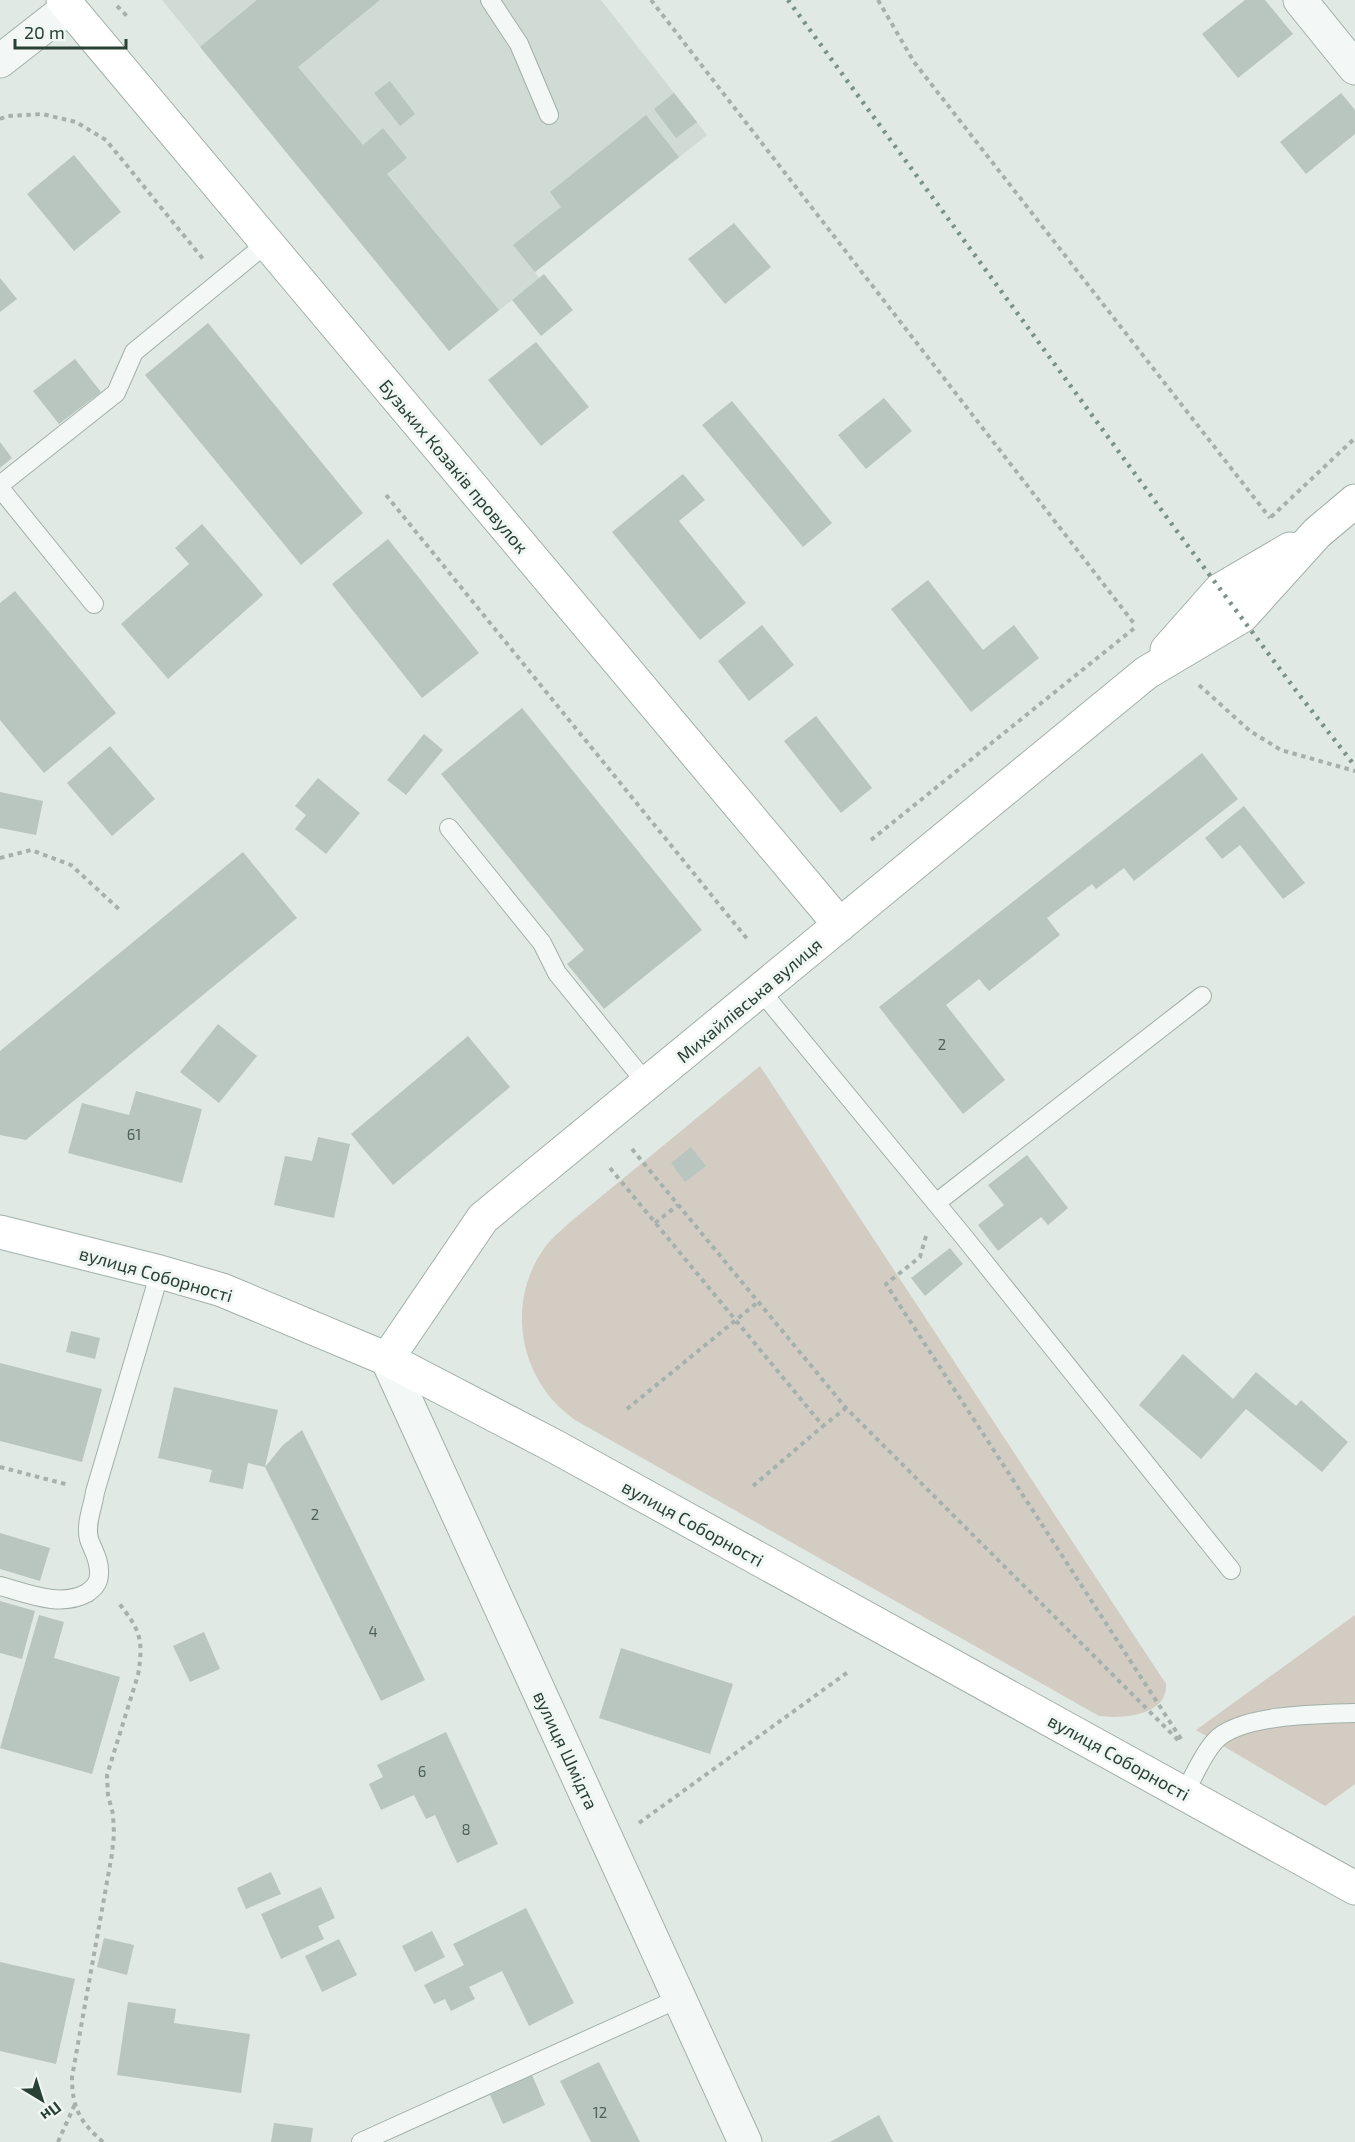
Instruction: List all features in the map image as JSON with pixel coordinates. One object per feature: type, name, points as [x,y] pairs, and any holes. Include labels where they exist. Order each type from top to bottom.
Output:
[{"type":"main road","name":"Бузьких Козаків провулок","points":[[66,3],[840,925]]},
{"type":"main road","name":"Михайлівська вулиця","points":[[387,1359],[483,1218],[1146,674],[1242,616],[1317,532],[1355,501]]},
{"type":"main road","name":"вулиця Соборності","points":[[0,1232],[222,1290],[387,1359],[556,1447],[1355,1888]]},
{"type":"street","points":[[1300,0],[1355,68]]},
{"type":"street","points":[[0,61],[66,3]]},
{"type":"street","name":"вулиця Шмідта","points":[[387,1359],[745,2142]]},
{"type":"lane","points":[[490,0],[519,44],[549,115]]},
{"type":"lane","points":[[94,604],[0,486],[116,393],[134,352],[267,243]]},
{"type":"lane","points":[[449,828],[542,943],[557,973],[646,1084]]},
{"type":"lane","points":[[760,991],[936,1203],[1231,1570]]},
{"type":"lane","points":[[936,1203],[1202,996]]},
{"type":"lane","points":[[0,1586],[43,1598],[69,1599],[81,1596],[94,1588],[99,1578],[96,1552],[88,1529],[95,1492],[160,1272]]},
{"type":"lane","points":[[1184,1793],[1215,1741],[1228,1731],[1258,1720],[1355,1713]]},
{"type":"lane","points":[[362,2142],[680,1998]]},
{"type":"path","points":[[651,0],[1136,626]]},
{"type":"path","points":[[878,0],[914,62],[1270,518]]},
{"type":"path","points":[[0,119],[7,116],[42,114],[76,122],[106,140],[205,262]]},
{"type":"path","points":[[1261,525],[1355,438]]},
{"type":"path","points":[[386,495],[748,940]]},
{"type":"path","points":[[871,840],[1145,619]]},
{"type":"path","points":[[1199,685],[1250,731],[1281,750],[1355,771]]},
{"type":"path","points":[[0,858],[31,850],[70,865],[122,912]]},
{"type":"path","points":[[632,1149],[846,1408],[1182,1742],[886,1284],[920,1257],[936,1203]]},
{"type":"path","points":[[610,1168],[823,1426]]},
{"type":"path","points":[[655,1223],[678,1205]]},
{"type":"path","points":[[627,1409],[758,1302]]},
{"type":"path","points":[[753,1486],[846,1408]]},
{"type":"path","points":[[0,1467],[95,1492]]},
{"type":"path","points":[[99,1578],[136,1625],[141,1658],[138,1675],[107,1774],[114,1834],[72,2077],[72,2090],[79,2116],[86,2128],[103,2142]]},
{"type":"path","points":[[609,1845],[848,1672]]},
{"type":"path","points":[[58,2142],[76,2103]]},
{"type":"shaded area","points":[[162,0],[601,0],[707,135],[535,272],[539,278],[449,351]]},
{"type":"shaded area","points":[[760,1066],[1166,1684],[1165,1695],[1151,1709],[1130,1716],[1099,1716],[575,1420],[556,1404],[541,1385],[524,1341],[522,1318],[524,1294],[531,1272],[543,1250],[569,1223]]},
{"type":"shaded area","points":[[1355,1615],[1355,1784],[1325,1806],[1196,1730]]},
{"type":"building","points":[[257,0],[380,0],[298,67],[363,145],[383,128],[407,158],[387,174],[499,310],[449,351],[200,47]]},
{"type":"building","points":[[1245,0],[1265,0],[1293,34],[1238,78],[1202,34]]},
{"type":"building","points":[[390,81],[415,114],[400,126],[374,93]]},
{"type":"building","points":[[674,93],[697,122],[676,138],[654,109]]},
{"type":"building","points":[[1341,93],[1355,110],[1355,134],[1306,174],[1280,142]]},
{"type":"building","points":[[646,115],[679,157],[535,272],[513,245],[561,207],[550,192]]},
{"type":"building","points":[[74,155],[121,212],[74,251],[27,194]]},
{"type":"building","points":[[734,223],[771,267],[725,304],[688,259]]},
{"type":"building","points":[[544,274],[573,310],[541,336],[512,300]]},
{"type":"building","points":[[0,278],[17,299],[0,312]]},
{"type":"building","points":[[208,323],[363,513],[301,565],[145,375]]},
{"type":"building","points":[[536,342],[589,407],[541,446],[488,380]]},
{"type":"building","points":[[75,359],[101,392],[59,424],[33,391]]},
{"type":"building","points":[[884,398],[912,431],[866,469],[838,435]]},
{"type":"building","points":[[732,401],[832,523],[803,547],[702,425]]},
{"type":"building","points":[[0,442],[12,458],[0,468]]},
{"type":"building","points":[[683,474],[705,500],[679,521],[746,603],[700,640],[612,532]]},
{"type":"building","points":[[202,524],[263,595],[168,679],[121,624],[189,564],[175,548]]},
{"type":"building","points":[[388,539],[479,653],[422,698],[332,584]]},
{"type":"building","points":[[928,580],[983,650],[1014,625],[1039,658],[971,712],[891,609]]},
{"type":"building","points":[[15,591],[116,713],[44,773],[0,720],[0,603]]},
{"type":"building","points":[[762,625],[794,665],[749,701],[718,661]]},
{"type":"building","points":[[522,708],[702,930],[604,1009],[567,964],[584,950],[441,774]]},
{"type":"building","points":[[816,716],[872,788],[841,813],[784,741]]},
{"type":"building","points":[[424,734],[443,750],[406,795],[387,780]]},
{"type":"building","points":[[110,746],[155,799],[112,836],[67,783]]},
{"type":"building","points":[[1202,753],[1238,799],[1134,881],[1124,868],[1096,889],[1092,884],[1047,918],[1060,935],[989,991],[979,979],[946,1005],[1005,1080],[963,1114],[879,1007]]},
{"type":"building","points":[[318,778],[360,813],[326,854],[295,829],[306,815],[295,806]]},
{"type":"building","points":[[0,792],[43,801],[36,835],[0,828]]},
{"type":"building","points":[[1244,806],[1305,883],[1283,899],[1240,845],[1222,859],[1205,838]]},
{"type":"building","points":[[243,852],[297,918],[26,1140],[0,1135],[0,1051]]},
{"type":"building","points":[[218,1024],[257,1056],[219,1103],[180,1072]]},
{"type":"building","points":[[468,1036],[510,1087],[393,1185],[351,1134]]},
{"type":"building","points":[[136,1091],[202,1109],[182,1183],[68,1153],[82,1103],[129,1115]]},
{"type":"building","points":[[318,1137],[350,1144],[334,1218],[274,1205],[285,1156],[312,1161]]},
{"type":"building","points":[[691,1147],[706,1166],[685,1182],[671,1163]]},
{"type":"building","points":[[1027,1155],[1068,1208],[1048,1225],[1041,1217],[998,1251],[978,1225],[1004,1205],[988,1185]]},
{"type":"building","points":[[950,1248],[963,1264],[925,1296],[911,1278]]},
{"type":"building","points":[[71,1331],[100,1338],[95,1359],[66,1352]]},
{"type":"building","points":[[1183,1354],[1233,1399],[1256,1372],[1296,1406],[1301,1400],[1348,1442],[1322,1472],[1246,1409],[1201,1459],[1139,1405]]},
{"type":"building","points":[[0,1363],[102,1389],[82,1462],[0,1441]]},
{"type":"building","points":[[174,1387],[278,1410],[265,1467],[248,1463],[243,1489],[209,1482],[212,1470],[158,1458]]},
{"type":"building","points":[[302,1430],[425,1680],[381,1701],[265,1467],[283,1445]]},
{"type":"building","points":[[0,1533],[50,1548],[40,1581],[0,1569]]},
{"type":"building","points":[[0,1601],[35,1611],[22,1659],[0,1653]]},
{"type":"building","points":[[39,1615],[64,1622],[54,1658],[120,1677],[92,1774],[0,1748]]},
{"type":"building","points":[[204,1632],[220,1669],[190,1682],[173,1646]]},
{"type":"building","points":[[621,1648],[733,1684],[710,1754],[599,1718]]},
{"type":"building","points":[[446,1732],[498,1844],[457,1863],[435,1815],[426,1819],[414,1795],[381,1810],[369,1784],[383,1777],[377,1765]]},
{"type":"building","points":[[271,1872],[281,1894],[246,1909],[237,1888]]},
{"type":"building","points":[[321,1887],[335,1918],[318,1926],[324,1939],[281,1959],[261,1914]]},
{"type":"building","points":[[526,1908],[574,2003],[529,2026],[502,1971],[469,1987],[475,1999],[451,2011],[445,1999],[434,2004],[424,1985],[464,1965],[453,1944]]},
{"type":"building","points":[[432,1931],[445,1957],[415,1972],[402,1946]]},
{"type":"building","points":[[104,1938],[134,1945],[127,1975],[97,1967]]},
{"type":"building","points":[[339,1939],[357,1975],[322,1992],[305,1956]]},
{"type":"building","points":[[0,1962],[75,1979],[56,2064],[0,2051]]},
{"type":"building","points":[[128,2002],[176,2009],[174,2023],[250,2034],[241,2093],[117,2075]]},
{"type":"building","points":[[599,2062],[640,2142],[591,2142],[560,2081]]},
{"type":"building","points":[[532,2075],[545,2105],[503,2124],[490,2095]]},
{"type":"building","points":[[879,2115],[893,2142],[830,2142]]},
{"type":"building","points":[[274,2123],[313,2128],[311,2142],[271,2142]]},
{"type":"railway","points":[[788,0],[1179,534],[1355,766]]}]
